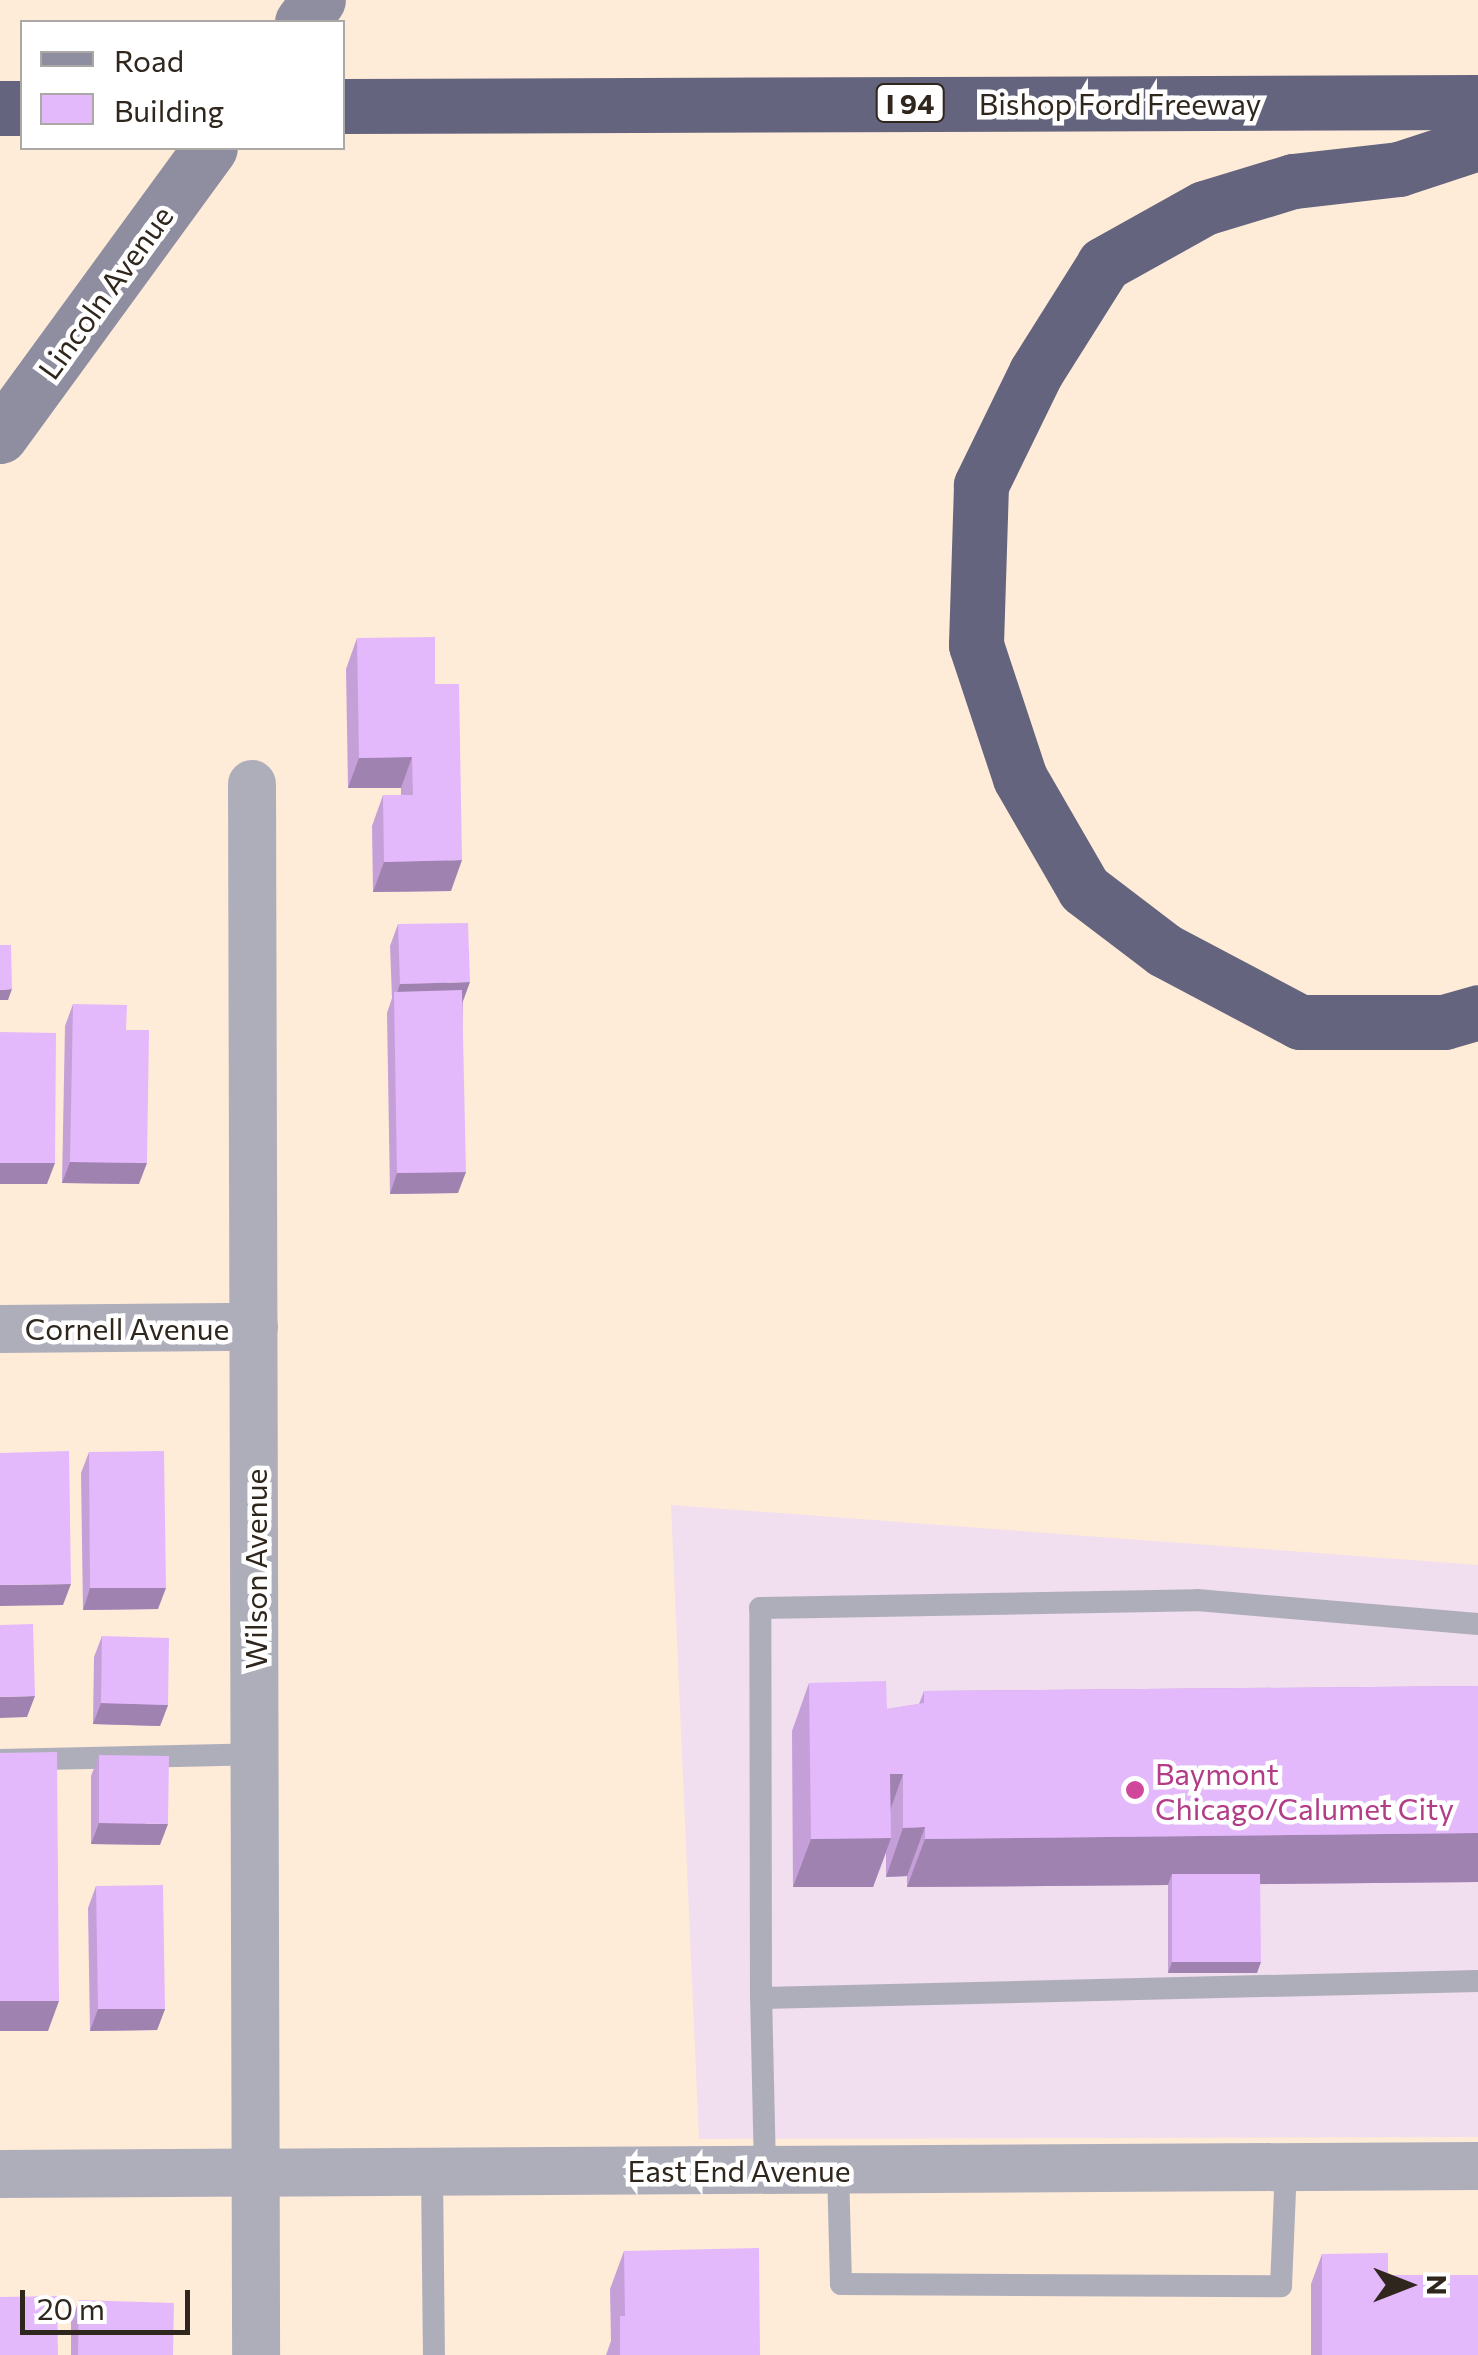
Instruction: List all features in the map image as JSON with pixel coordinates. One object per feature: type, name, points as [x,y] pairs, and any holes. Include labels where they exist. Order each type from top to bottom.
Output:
[{"type":"highway","name":"Bishop Ford Freeway","points":[[345,106],[1478,102]]},
{"type":"highway","points":[[1478,143],[1399,170],[1293,182],[1204,208],[1104,264],[1036,372],[981,484],[976,645],[1020,778],[1084,889],[1164,950],[1300,1022],[1444,1022],[1478,1012]]},
{"type":"street","name":"Lincoln Avenue","points":[[0,436],[209,150]]},
{"type":"street","name":"Wilson Avenue","points":[[252,784],[256,2355]]},
{"type":"street","name":"Cornell Avenue","points":[[0,1328],[254,1327]]},
{"type":"street","name":"East End Avenue","points":[[0,2174],[1478,2166]]},
{"type":"lane","points":[[765,2170],[760,1608],[1197,1600],[1478,1624]]},
{"type":"lane","points":[[0,1760],[255,1754]]},
{"type":"lane","points":[[762,1998],[1478,1981]]},
{"type":"lane","points":[[838,2169],[842,2284],[1281,2286],[1286,2167]]},
{"type":"lane","points":[[432,2171],[434,2355]]},
{"type":"shaded area","points":[[671,1505],[1478,1565],[1478,2137],[699,2139]]},
{"type":"building","points":[[435,637],[435,684],[459,684],[462,860],[384,862],[383,795],[413,795],[412,757],[359,758],[357,638]]},
{"type":"building","points":[[468,923],[470,982],[400,984],[398,924]]},
{"type":"building","points":[[0,945],[11,945],[12,989],[0,990]]},
{"type":"building","points":[[462,990],[466,1172],[397,1173],[394,992]]},
{"type":"building","points":[[73,1004],[127,1005],[126,1030],[149,1030],[147,1163],[70,1162]]},
{"type":"building","points":[[0,1032],[56,1033],[55,1163],[0,1163]]},
{"type":"building","points":[[69,1451],[71,1584],[0,1585],[0,1453]]},
{"type":"building","points":[[164,1451],[166,1588],[90,1588],[89,1452]]},
{"type":"building","points":[[33,1624],[35,1696],[0,1697],[0,1625]]},
{"type":"building","points":[[102,1636],[169,1638],[168,1705],[101,1703]]},
{"type":"building","name":"Baymont Chicago/Calumet City","points":[[886,1681],[887,1709],[924,1703],[924,1691],[1478,1686],[1478,1833],[925,1839],[925,1827],[903,1828],[903,1774],[890,1774],[891,1838],[811,1839],[809,1683]]},
{"type":"building","points":[[57,1752],[59,2001],[0,2001],[0,1753]]},
{"type":"building","points":[[99,1755],[169,1756],[168,1824],[99,1823]]},
{"type":"building","points":[[1172,1874],[1260,1874],[1261,1962],[1172,1962]]},
{"type":"building","points":[[163,1885],[165,2009],[98,2009],[96,1886]]},
{"type":"building","points":[[759,2248],[760,2355],[620,2355],[620,2316],[625,2316],[624,2251]]},
{"type":"building","points":[[1388,2253],[1388,2275],[1478,2275],[1478,2355],[1322,2355],[1322,2254]]},
{"type":"building","points":[[57,2296],[58,2355],[0,2355],[0,2297]]},
{"type":"building","points":[[79,2300],[174,2303],[173,2355],[78,2355]]},
{"type":"place","name":"Baymont Chicago/Calumet City","points":[[1135,1790]]}]
